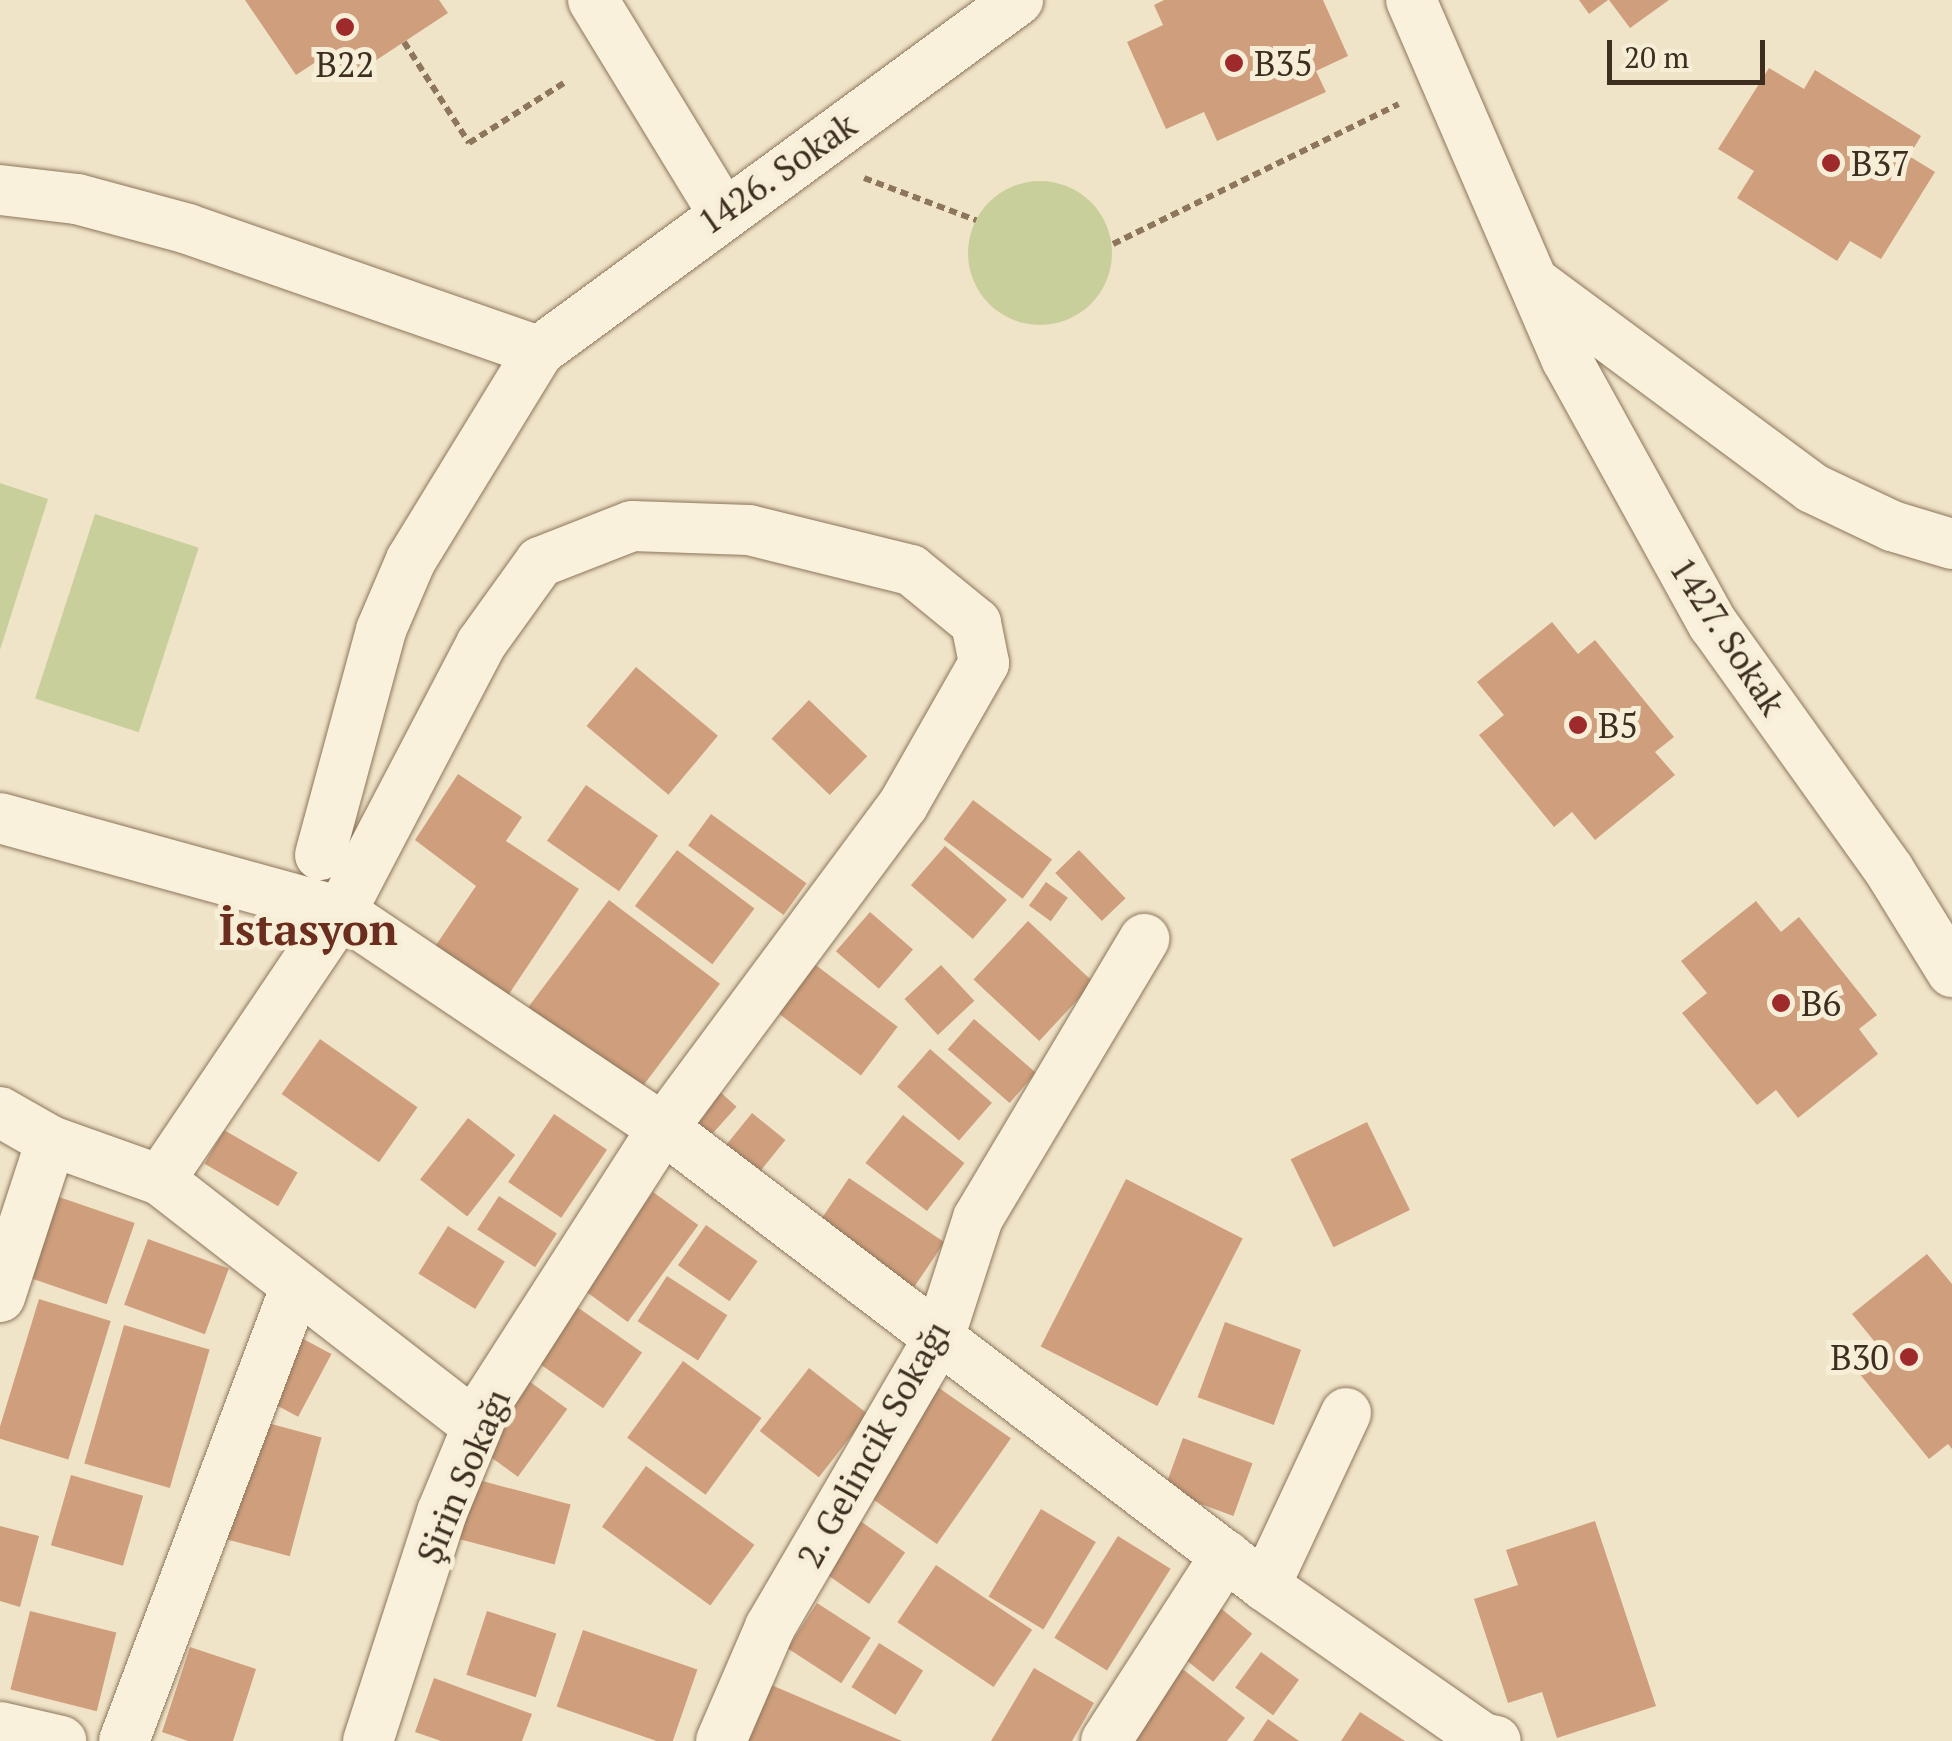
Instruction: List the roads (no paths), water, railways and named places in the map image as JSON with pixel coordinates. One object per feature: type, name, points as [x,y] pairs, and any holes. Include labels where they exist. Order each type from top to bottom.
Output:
[{"type":"street","points":[[592,0],[722,211]]},
{"type":"street","name":"1426. Sokak","points":[[320,855],[381,630],[411,560],[539,350],[722,211],[1018,0]]},
{"type":"street","name":"1427. Sokak","points":[[1411,0],[1567,360],[1713,624],[1889,870],[1952,972]]},
{"type":"street","points":[[0,190],[77,199],[188,229],[539,350]]},
{"type":"street","name":"1427. Sokak","points":[[1534,282],[1812,488],[1892,526],[1952,544]]},
{"type":"street","name":"Şirin Sokağı","points":[[160,1180],[342,912],[481,644],[540,562],[632,526],[749,530],[911,570],[976,623],[984,662],[903,804],[664,1128],[477,1426],[442,1512],[368,1741]]},
{"type":"street","points":[[0,818],[342,912],[664,1128],[1265,1586],[1487,1740]]},
{"type":"street","name":"2. Gelincik Sokağı","points":[[721,1741],[770,1627],[939,1338],[978,1218],[1144,939]]},
{"type":"street","points":[[0,1112],[52,1141],[160,1180],[294,1290],[477,1426]]},
{"type":"street","points":[[0,1298],[52,1141]]},
{"type":"street","points":[[124,1741],[294,1290]]},
{"type":"street","points":[[1265,1586],[1346,1413]]},
{"type":"street","points":[[1106,1741],[1226,1555]]},
{"type":"street","points":[[0,1727],[61,1741]]},
{"type":"place","name":"B22","points":[[345,27]]},
{"type":"place","name":"B35","points":[[1234,63]]},
{"type":"place","name":"B37","points":[[1831,163]]},
{"type":"place","name":"B5","points":[[1578,725]]},
{"type":"place","name":"B6","points":[[1781,1003]]},
{"type":"place","name":"B30","points":[[1909,1357]]},
{"type":"district","name":"İstasyon","points":[[308,929]]}]
